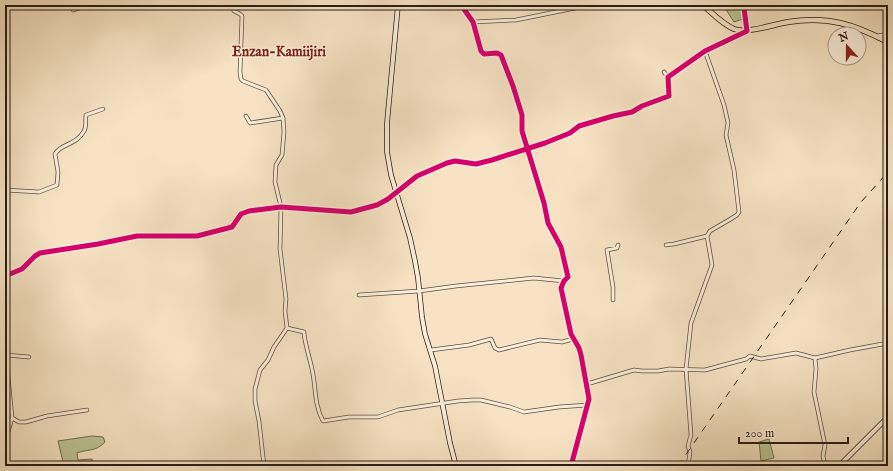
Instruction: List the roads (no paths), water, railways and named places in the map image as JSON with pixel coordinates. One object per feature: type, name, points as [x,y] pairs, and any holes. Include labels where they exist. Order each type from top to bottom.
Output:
[{"type":"main road","points":[[703,5],[724,24],[735,30],[747,30],[788,22],[821,19],[858,27],[888,42]]},
{"type":"street","points":[[71,5],[74,10],[90,5]]},
{"type":"street","points":[[232,5],[234,11],[242,16],[241,79],[246,83],[266,90],[280,111],[283,118],[284,132],[282,155],[276,165],[275,182],[282,207],[280,249],[286,299],[285,311],[287,328],[268,360],[260,370],[255,389],[255,401],[259,421],[264,466]]},
{"type":"street","points":[[398,5],[387,123],[389,164],[410,238],[418,278],[425,334],[435,366],[455,465],[440,466]]},
{"type":"street","points":[[461,5],[473,22],[481,51],[484,54],[497,53],[501,55],[522,115],[522,131],[544,203],[548,223],[562,250],[568,277],[561,288],[568,327],[579,348],[589,399],[571,466]]},
{"type":"street","points":[[473,22],[516,20],[590,5]]},
{"type":"street","points":[[668,77],[705,51],[747,30],[744,8],[746,5]]},
{"type":"street","points":[[877,37],[888,34]]},
{"type":"street","points":[[688,466],[690,452],[688,443],[691,435],[686,369],[691,323],[712,265],[707,236],[710,231],[737,215],[739,212],[734,170],[726,135],[728,123],[724,106],[705,51]]},
{"type":"street","points":[[5,276],[22,269],[37,254],[40,253],[137,236],[197,236],[232,227],[239,217],[245,212],[282,207],[351,212],[377,204],[388,199],[417,176],[452,161],[476,164],[482,163],[528,149],[570,133],[579,126],[632,112],[642,106],[669,96],[668,77],[664,72]]},
{"type":"street","points":[[5,190],[39,192],[57,185],[58,172],[56,152],[59,148],[76,141],[84,131],[86,115],[104,109]]},
{"type":"street","points":[[246,116],[250,123],[283,118]]},
{"type":"street","points":[[666,244],[674,244],[707,236]]},
{"type":"street","points":[[612,300],[613,287],[607,250],[617,248],[618,245]]},
{"type":"street","points":[[358,295],[419,291],[534,278],[564,282]]},
{"type":"street","points":[[287,328],[304,332],[304,338],[313,372],[314,391],[320,416],[323,420],[349,417],[378,417],[398,410],[458,401],[481,400],[524,412],[588,405]]},
{"type":"street","points":[[431,350],[469,345],[491,339],[495,348],[499,350],[540,340],[562,342],[574,339]]},
{"type":"street","points":[[587,384],[634,370],[642,372],[686,369],[705,370],[746,359],[750,356],[761,359],[796,353],[815,358],[888,343]]},
{"type":"street","points":[[5,345],[12,418],[5,442]]},
{"type":"street","points":[[6,355],[29,357]]},
{"type":"street","points":[[815,358],[816,369],[814,392],[825,445],[823,456],[825,466]]},
{"type":"street","points":[[12,418],[19,422],[26,422],[47,416],[87,410]]},
{"type":"street","points":[[839,466],[888,417]]},
{"type":"street","points":[[884,466],[888,459]]},
{"type":"railway","points":[[678,466],[861,202],[888,172]]},
{"type":"district","name":"Enzan-Kamiijiri","points":[[279,51]]}]
